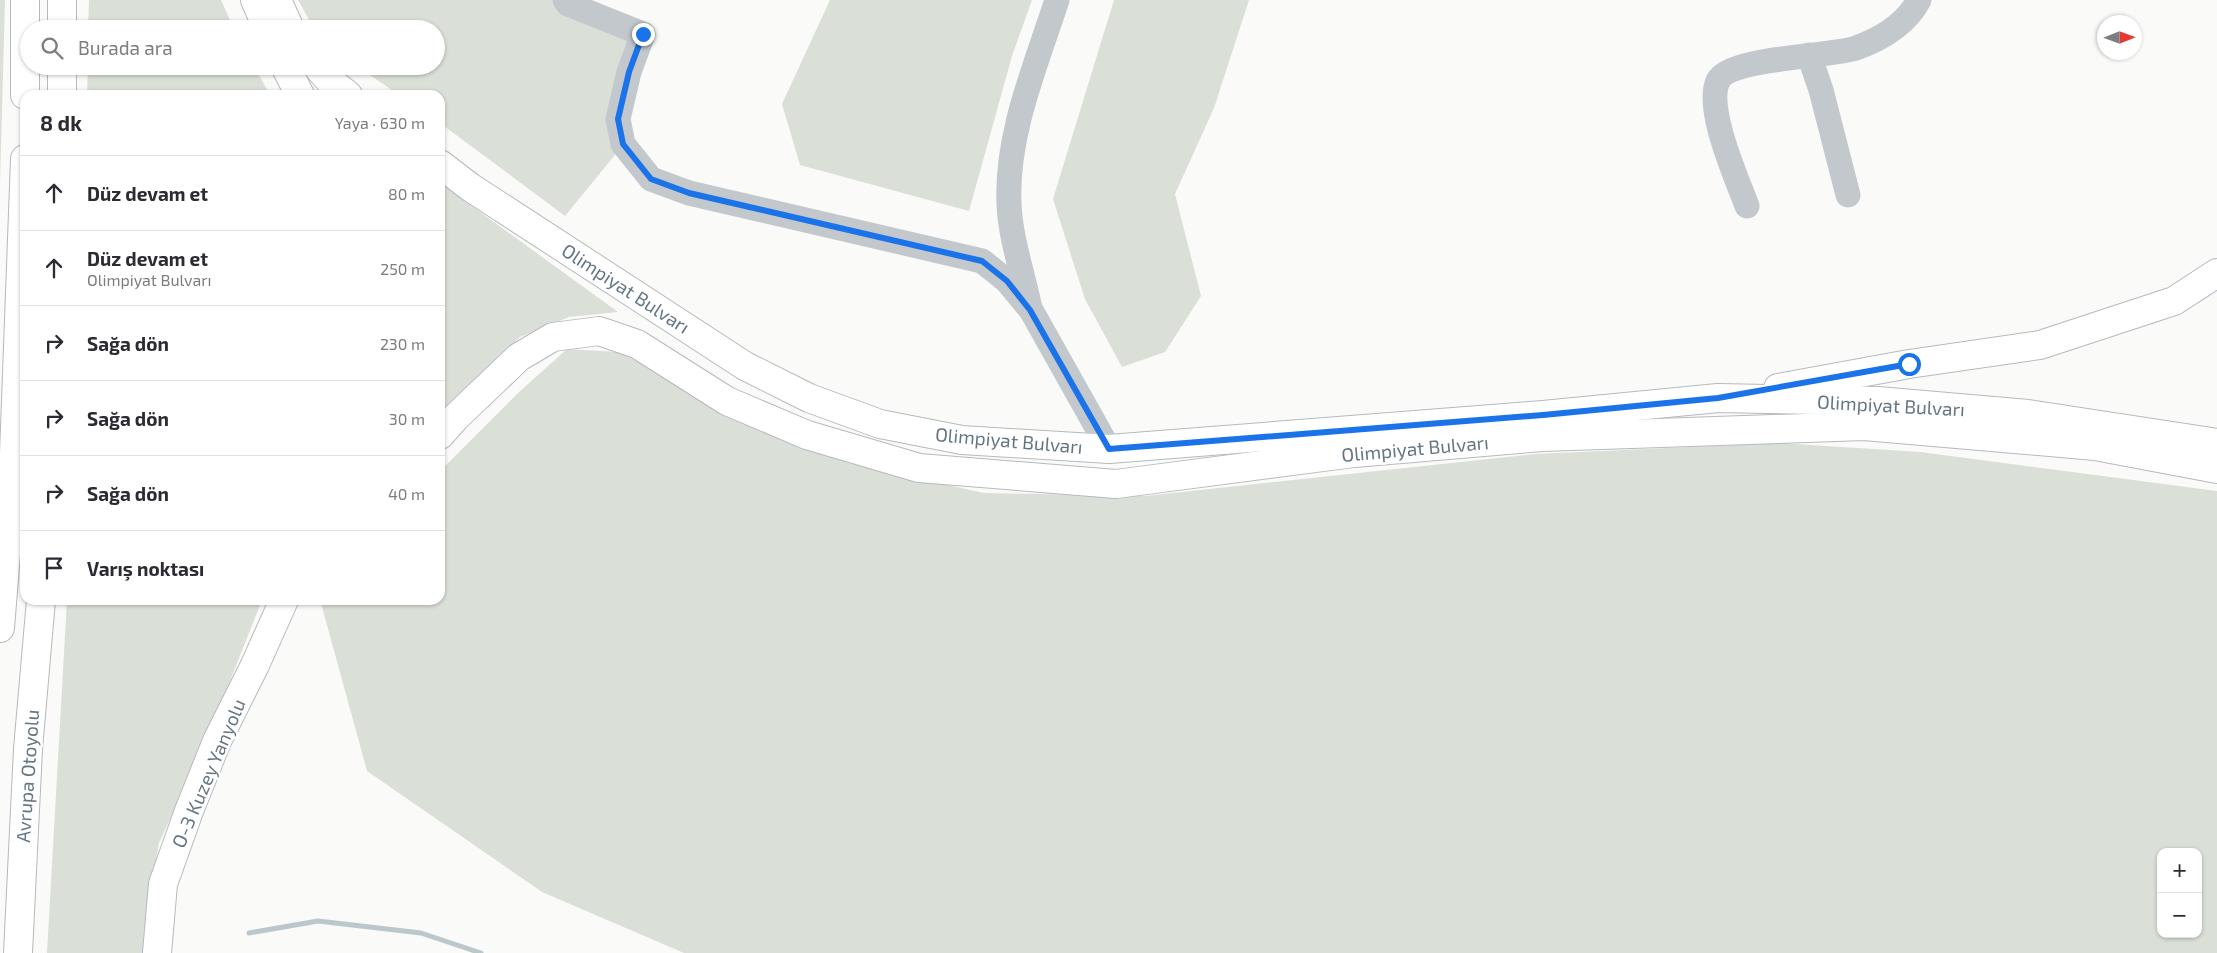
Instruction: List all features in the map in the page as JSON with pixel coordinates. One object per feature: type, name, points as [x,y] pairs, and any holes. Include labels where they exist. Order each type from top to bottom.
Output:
[{"type":"main road","points":[[25,0],[25,20]]},
{"type":"main road","points":[[62,0],[62,20]]},
{"type":"main road","points":[[255,0],[264,20]]},
{"type":"main road","points":[[276,0],[286,20]]},
{"type":"main road","points":[[25,75],[25,90]]},
{"type":"main road","points":[[62,75],[62,90]]},
{"type":"main road","points":[[290,75],[297,90]]},
{"type":"main road","points":[[325,75],[342,90]]},
{"type":"main road","name":"Olimpiyat Bulvarı","points":[[445,168],[479,192],[745,366],[809,398],[880,424],[962,440],[1109,449],[1543,415],[1718,398],[1878,401],[2018,413],[2217,443]]},
{"type":"main road","points":[[1718,398],[1909,364],[2040,345],[2174,301],[2217,273]]},
{"type":"main road","points":[[0,628],[14,454],[20,293]]},
{"type":"main road","name":"Olimpiyat Bulvarı","points":[[445,430],[456,417],[519,357],[553,337],[599,331],[637,344],[728,401],[806,435],[919,468],[1116,484],[1354,453],[1532,438],[1864,426],[2095,446],[2217,469]]},
{"type":"main road","name":"Avrupa Otoyolu","points":[[18,953],[28,749],[41,605]]},
{"type":"main road","name":"O-3 Kuzey Yanyolu","points":[[157,953],[164,884],[217,741],[255,665],[282,605]]},
{"type":"main road","points":[[255,665],[300,605]]},
{"type":"street","points":[[565,0],[568,4],[643,34],[629,72],[618,119],[623,144],[651,179],[689,193],[982,261],[1007,281],[1030,310],[1109,449]]},
{"type":"street","points":[[1030,310],[1009,203],[1012,159],[1018,125],[1057,0]]},
{"type":"street","points":[[1747,206],[1715,111],[1717,82],[1725,73],[1750,65],[1855,48],[1890,32],[1919,0]]},
{"type":"street","points":[[1809,55],[1821,90],[1848,195]]},
{"type":"shaded area","points":[[0,0],[5,0],[0,184]]},
{"type":"shaded area","points":[[89,0],[221,0],[230,20],[88,20]]},
{"type":"shaded area","points":[[298,0],[554,0],[629,37],[619,150],[565,216],[445,127],[445,90],[392,90],[370,75],[445,75],[445,20],[309,20]]},
{"type":"shaded area","points":[[830,0],[1032,0],[1012,56],[969,211],[800,165],[782,104]]},
{"type":"shaded area","points":[[1114,0],[1249,0],[1214,108],[1175,194],[1201,296],[1165,352],[1122,367],[1085,299],[1053,199]]},
{"type":"shaded area","points":[[88,75],[259,75],[267,90],[87,90]]},
{"type":"shaded area","points":[[445,187],[618,312],[569,317],[520,337],[445,410]]},
{"type":"shaded area","points":[[567,349],[619,352],[686,387],[848,463],[984,493],[1145,496],[1535,454],[1780,443],[1920,452],[2217,491],[2217,953],[684,953],[542,892],[367,771],[322,605],[445,605],[445,466],[518,393]]},
{"type":"shaded area","points":[[67,605],[260,605],[211,729],[159,843],[146,920],[145,953],[47,953]]},
{"type":"waterway","points":[[249,933],[318,921],[421,933],[481,953]]},
{"type":"route","points":[[643,34],[629,72],[618,119],[623,144],[651,179],[689,193],[882,236],[982,261],[1007,281],[1030,310],[1109,449],[1543,415],[1718,398],[1909,364]]}]
